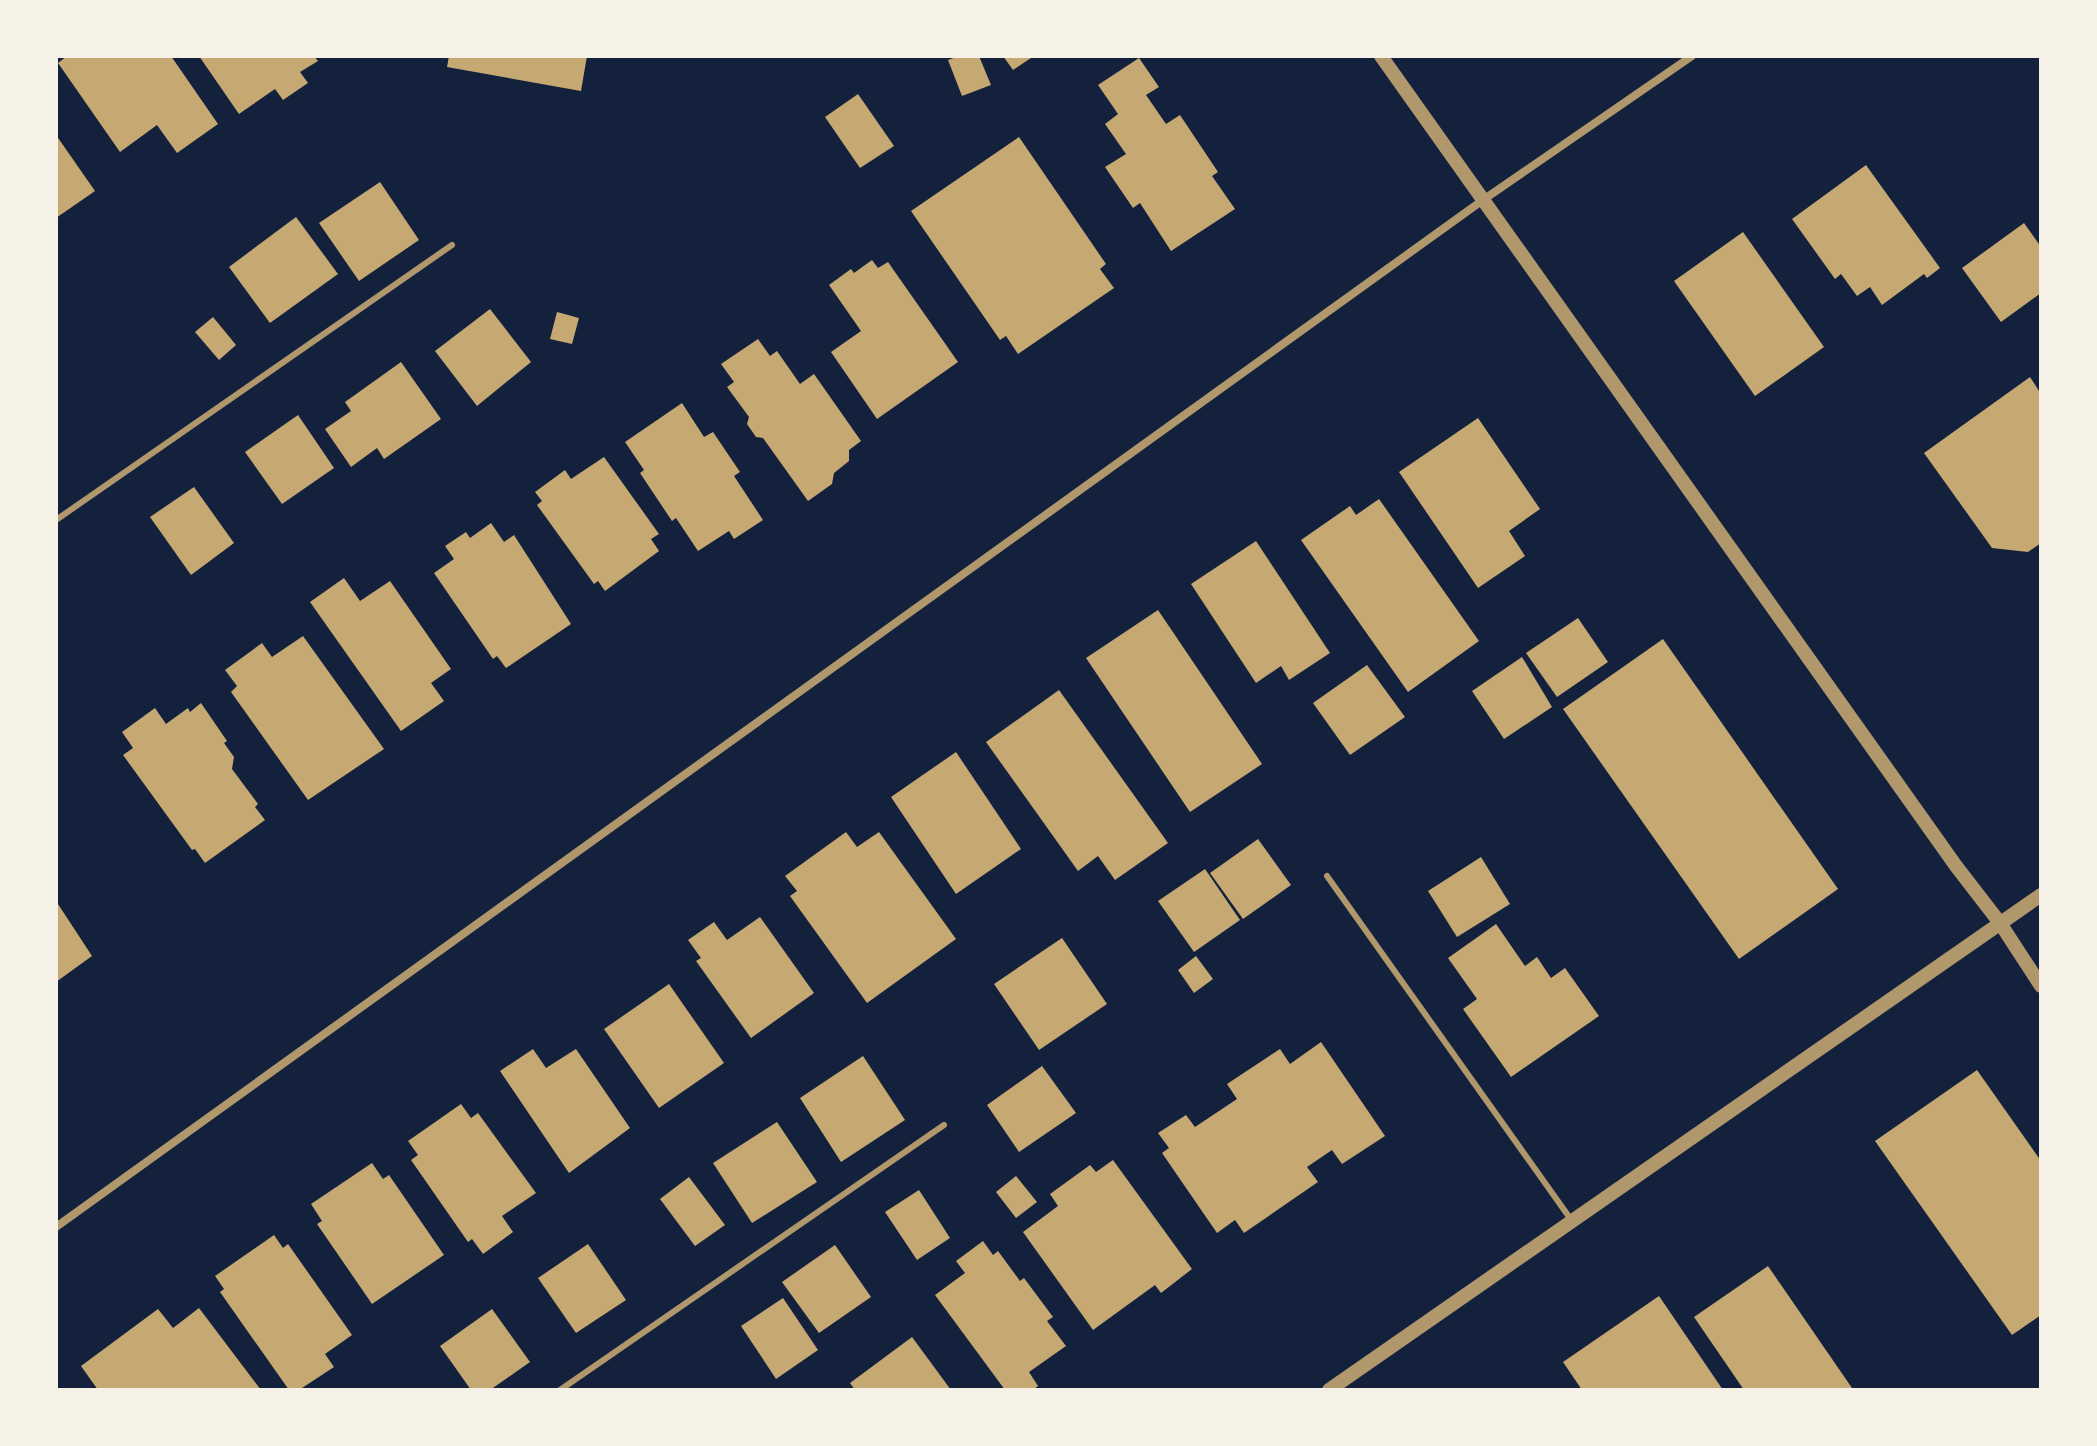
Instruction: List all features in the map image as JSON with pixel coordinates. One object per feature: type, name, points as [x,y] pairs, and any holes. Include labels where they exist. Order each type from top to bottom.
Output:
[{"type":"street","points":[[1381,56],[1956,866],[2000,923],[2041,986]]},
{"type":"street","points":[[56,1227],[1483,200],[1692,56]]},
{"type":"street","points":[[1329,1390],[2041,895]]},
{"type":"lane","points":[[56,520],[452,245]]},
{"type":"lane","points":[[1327,876],[1572,1221]]},
{"type":"lane","points":[[560,1390],[944,1125]]},
{"type":"building","points":[[67,56],[171,56],[218,124],[177,153],[157,125],[120,152],[58,63]]},
{"type":"building","points":[[199,56],[314,56],[318,61],[300,72],[308,83],[283,100],[275,89],[239,114]]},
{"type":"building","points":[[449,56],[587,56],[581,91],[447,67]]},
{"type":"building","points":[[959,56],[979,56],[991,85],[962,96],[948,60]]},
{"type":"building","points":[[1003,56],[1034,56],[1013,70]]},
{"type":"building","points":[[1139,58],[1159,87],[1146,95],[1166,124],[1180,115],[1218,172],[1212,176],[1235,209],[1171,251],[1140,203],[1133,208],[1105,167],[1126,154],[1105,124],[1118,114],[1098,85]]},
{"type":"building","points":[[858,94],[894,146],[860,168],[825,117]]},
{"type":"building","points":[[56,135],[95,191],[56,218]]},
{"type":"building","points":[[1019,137],[1106,264],[1100,269],[1114,288],[1018,354],[1006,336],[1000,340],[911,211]]},
{"type":"building","points":[[1866,165],[1940,268],[1927,278],[1924,274],[1882,305],[1870,287],[1857,296],[1841,274],[1835,279],[1792,219]]},
{"type":"building","points":[[380,182],[419,240],[359,281],[319,223]]},
{"type":"building","points":[[296,217],[338,274],[270,323],[229,267]]},
{"type":"building","points":[[2024,223],[2041,247],[2041,293],[2001,322],[1962,268]]},
{"type":"building","points":[[1743,232],[1824,347],[1755,396],[1674,281]]},
{"type":"building","points":[[872,260],[878,268],[888,262],[958,362],[877,419],[831,352],[861,331],[829,285],[851,269],[854,273]]},
{"type":"building","points":[[490,309],[531,362],[477,406],[435,351]]},
{"type":"building","points":[[557,312],[579,318],[572,344],[550,339]]},
{"type":"building","points":[[213,317],[236,345],[219,360],[195,332]]},
{"type":"building","points":[[758,339],[770,356],[777,351],[800,384],[814,374],[861,441],[849,450],[849,461],[834,473],[832,484],[808,501],[763,438],[756,437],[747,424],[749,417],[727,387],[734,382],[721,364]]},
{"type":"building","points":[[401,362],[441,419],[384,459],[377,448],[351,467],[325,429],[351,411],[345,402]]},
{"type":"building","points":[[2030,377],[2041,394],[2041,543],[2028,552],[1992,548],[1924,453]]},
{"type":"building","points":[[682,403],[704,437],[713,432],[740,472],[734,476],[763,520],[734,539],[729,531],[698,551],[676,518],[672,521],[640,473],[644,470],[625,442]]},
{"type":"building","points":[[298,415],[334,468],[282,504],[245,452]]},
{"type":"building","points":[[1478,418],[1540,509],[1509,531],[1525,556],[1478,588],[1399,472]]},
{"type":"building","points":[[604,457],[659,534],[651,539],[659,551],[605,591],[598,581],[594,584],[537,505],[542,501],[535,492],[565,470],[571,479]]},
{"type":"building","points":[[194,487],[234,543],[191,575],[150,517]]},
{"type":"building","points":[[1379,499],[1479,641],[1408,692],[1301,540],[1350,506],[1356,515]]},
{"type":"building","points":[[491,523],[504,542],[514,535],[571,624],[506,668],[497,656],[493,659],[434,573],[454,559],[445,546],[466,532],[470,538]]},
{"type":"building","points":[[1256,541],[1330,653],[1289,680],[1281,666],[1256,683],[1191,584]]},
{"type":"building","points":[[344,578],[360,601],[390,581],[451,669],[431,683],[444,701],[401,731],[310,602]]},
{"type":"building","points":[[1158,610],[1262,764],[1190,812],[1086,658]]},
{"type":"building","points":[[1578,618],[1608,662],[1557,697],[1526,653]]},
{"type":"building","points":[[303,636],[384,749],[308,800],[231,692],[237,686],[225,670],[262,643],[272,657]]},
{"type":"building","points":[[1663,639],[1838,889],[1739,959],[1563,709]]},
{"type":"building","points":[[1522,657],[1552,707],[1504,739],[1472,691]]},
{"type":"building","points":[[1367,665],[1405,717],[1350,755],[1313,703]]},
{"type":"building","points":[[1059,690],[1168,843],[1115,880],[1098,856],[1078,871],[986,742]]},
{"type":"building","points":[[201,703],[227,741],[224,743],[234,757],[232,769],[258,804],[255,807],[265,820],[205,863],[195,849],[192,850],[123,755],[133,748],[122,732],[155,708],[166,724],[188,708],[190,712]]},
{"type":"building","points":[[956,752],[1021,849],[956,894],[891,797]]},
{"type":"building","points":[[846,832],[857,847],[879,832],[956,939],[867,1003],[790,896],[797,891],[785,876]]},
{"type":"building","points":[[1258,839],[1291,885],[1243,919],[1210,873]]},
{"type":"building","points":[[1481,857],[1510,904],[1457,937],[1428,891]]},
{"type":"building","points":[[1205,869],[1240,920],[1194,952],[1158,901]]},
{"type":"building","points":[[56,901],[92,956],[56,982]]},
{"type":"building","points":[[760,917],[814,993],[751,1038],[696,961],[701,958],[688,940],[714,922],[727,940]]},
{"type":"building","points":[[1496,924],[1525,966],[1537,957],[1551,978],[1565,968],[1599,1016],[1511,1077],[1463,1009],[1477,999],[1448,958]]},
{"type":"building","points":[[1062,938],[1107,1004],[1039,1050],[994,984]]},
{"type":"building","points":[[1196,956],[1213,979],[1194,993],[1178,970]]},
{"type":"building","points":[[669,984],[724,1063],[659,1108],[604,1029]]},
{"type":"building","points":[[1321,1042],[1385,1136],[1342,1164],[1332,1150],[1307,1167],[1318,1182],[1244,1233],[1235,1220],[1217,1233],[1162,1153],[1169,1148],[1158,1133],[1186,1115],[1195,1127],[1237,1099],[1227,1084],[1280,1049],[1290,1064]]},
{"type":"building","points":[[533,1049],[546,1068],[576,1049],[630,1128],[569,1173],[500,1071]]},
{"type":"building","points":[[863,1056],[905,1120],[841,1162],[800,1098]]},
{"type":"building","points":[[1042,1066],[1076,1113],[1019,1152],[987,1105]]},
{"type":"building","points":[[1977,1070],[2041,1161],[2041,1315],[2012,1335],[1875,1141]]},
{"type":"building","points":[[461,1104],[471,1118],[478,1113],[536,1193],[502,1216],[513,1232],[483,1254],[472,1239],[468,1242],[411,1160],[418,1155],[408,1141]]},
{"type":"building","points":[[777,1122],[817,1182],[752,1223],[713,1163]]},
{"type":"building","points":[[1113,1160],[1192,1269],[1161,1293],[1155,1285],[1093,1330],[1023,1232],[1058,1206],[1050,1194],[1090,1165],[1096,1172]]},
{"type":"building","points":[[372,1163],[383,1179],[389,1175],[444,1255],[372,1304],[317,1224],[322,1221],[311,1204]]},
{"type":"building","points":[[1016,1176],[1037,1202],[1016,1218],[996,1192]]},
{"type":"building","points":[[689,1177],[725,1225],[695,1246],[660,1199]]},
{"type":"building","points":[[919,1190],[950,1238],[917,1260],[885,1212]]},
{"type":"building","points":[[274,1235],[283,1248],[288,1244],[352,1335],[325,1354],[334,1367],[299,1390],[289,1390],[220,1292],[224,1289],[215,1276]]},
{"type":"building","points":[[983,1241],[993,1255],[998,1251],[1020,1281],[1024,1278],[1053,1317],[1047,1321],[1066,1346],[1029,1372],[1038,1386],[1033,1390],[1005,1390],[935,1295],[965,1273],[956,1261]]},
{"type":"building","points":[[588,1244],[626,1300],[576,1333],[538,1278]]},
{"type":"building","points":[[835,1245],[871,1297],[819,1333],[782,1282]]},
{"type":"building","points":[[1768,1266],[1852,1388],[1850,1390],[1744,1390],[1694,1317]]},
{"type":"building","points":[[1659,1296],[1723,1390],[1582,1390],[1563,1362]]},
{"type":"building","points":[[783,1298],[818,1350],[776,1379],[741,1326]]},
{"type":"building","points":[[199,1308],[261,1390],[98,1390],[81,1366],[158,1309],[173,1328]]},
{"type":"building","points":[[492,1309],[530,1362],[490,1390],[471,1390],[440,1346]]},
{"type":"building","points":[[912,1337],[951,1390],[855,1390],[850,1383]]}]
